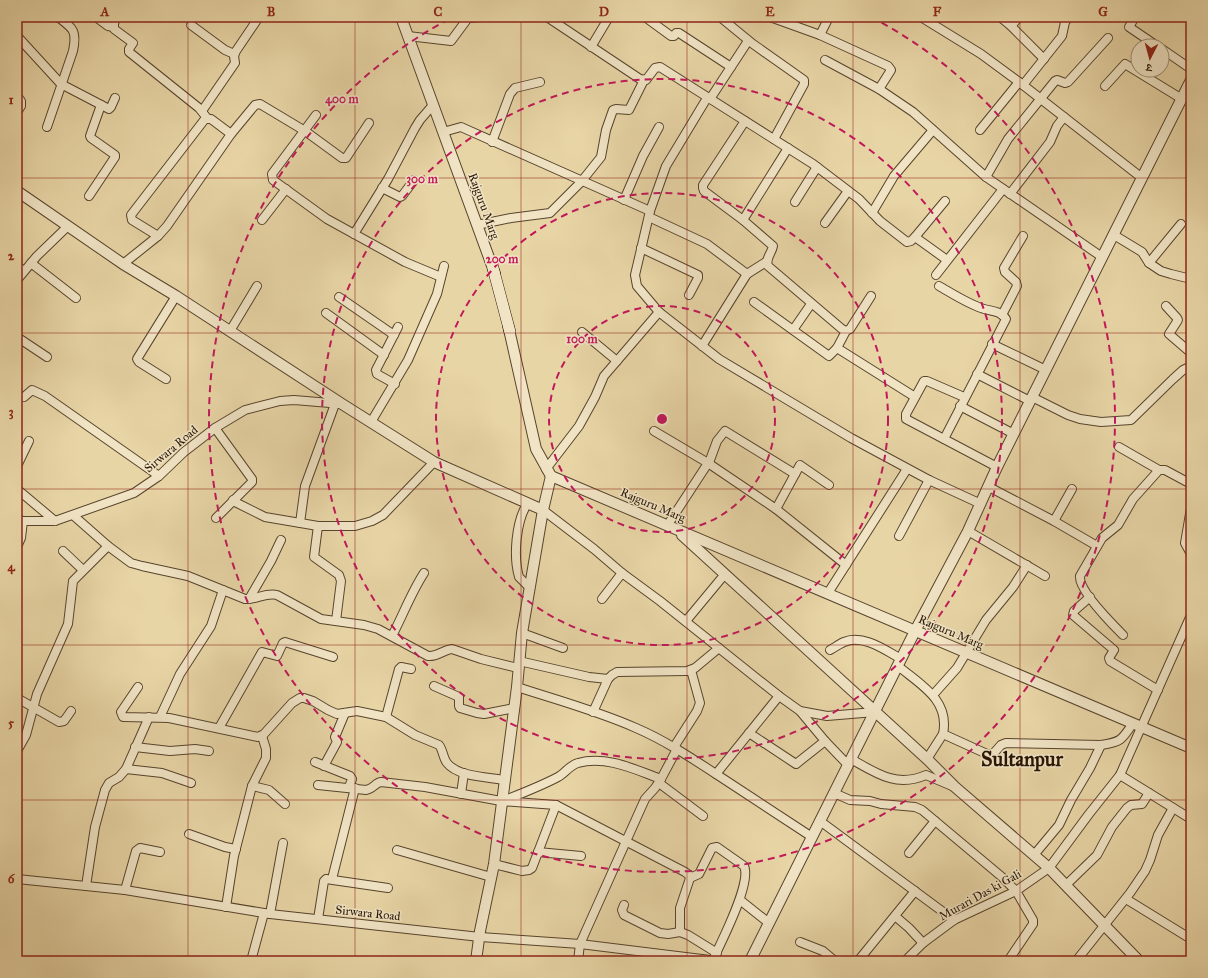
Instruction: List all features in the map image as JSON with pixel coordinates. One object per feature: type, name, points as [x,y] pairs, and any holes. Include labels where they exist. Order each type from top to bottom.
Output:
[{"type":"main road","points":[[493,268],[510,332]]},
{"type":"street","points":[[47,127],[60,84],[76,40],[72,27],[58,17]]},
{"type":"street","points":[[96,17],[108,26],[114,27],[132,41],[133,44],[129,49],[129,52],[204,115],[231,134]]},
{"type":"street","points":[[114,27],[116,17]]},
{"type":"street","points":[[158,236],[132,220],[131,215],[203,122],[204,115],[235,63],[234,54],[259,17]]},
{"type":"street","name":"Rajguru Marg","points":[[401,17],[493,268]]},
{"type":"street","points":[[408,36],[450,41],[468,18],[481,17]]},
{"type":"street","points":[[547,17],[644,80]]},
{"type":"street","points":[[591,47],[610,17]]},
{"type":"street","points":[[645,17],[671,36],[679,33],[731,66]]},
{"type":"street","points":[[720,17],[748,41],[801,77],[805,82],[774,139]]},
{"type":"street","points":[[770,17],[820,35],[890,68],[890,73],[879,89]]},
{"type":"street","points":[[820,35],[829,17]]},
{"type":"street","points":[[921,17],[981,54],[1142,178]]},
{"type":"street","points":[[1000,17],[1044,58]]},
{"type":"street","points":[[1011,26],[1019,17]]},
{"type":"street","points":[[980,130],[1062,36],[1069,17]]},
{"type":"street","points":[[1134,17],[1129,27],[1145,38]]},
{"type":"street","points":[[191,25],[225,50],[234,54]]},
{"type":"street","points":[[17,36],[60,84],[110,108],[115,98]]},
{"type":"street","points":[[986,177],[1005,144],[1056,80],[1067,83],[1108,38]]},
{"type":"street","points":[[748,41],[708,98],[666,166],[650,214],[641,248],[635,275],[637,286],[659,312],[719,359],[851,438],[907,469],[981,504]]},
{"type":"street","points":[[1170,55],[1191,69]]},
{"type":"street","points":[[825,60],[879,89],[913,112],[986,177],[1102,257]]},
{"type":"street","points":[[1105,86],[1124,64],[1182,99]]},
{"type":"street","points":[[477,224],[550,213],[582,182],[601,157],[606,130],[613,110],[629,110],[644,80],[646,80],[655,68],[660,67],[817,167],[862,202],[907,242],[911,242],[944,201]]},
{"type":"street","points":[[750,961],[899,662],[968,531],[997,467],[1191,80]]},
{"type":"street","points":[[492,142],[510,94],[513,90],[540,82]]},
{"type":"street","points":[[17,96],[22,103],[17,112]]},
{"type":"street","points":[[89,196],[115,157],[115,155],[90,136],[101,104]]},
{"type":"street","points":[[123,264],[158,236],[167,226],[231,134],[255,105],[257,104],[305,131],[345,159],[369,123]]},
{"type":"street","points":[[354,234],[382,188],[417,124],[433,105]]},
{"type":"street","points":[[316,115],[272,174],[273,180],[327,219],[405,262],[441,277]]},
{"type":"street","points":[[1010,194],[1050,142],[1057,126],[1064,117]]},
{"type":"street","points":[[702,346],[747,274],[766,262],[773,246],[703,188],[745,121]]},
{"type":"street","points":[[624,200],[643,156],[659,127]]},
{"type":"street","points":[[443,132],[460,128],[624,200],[707,244],[747,274]]},
{"type":"street","points":[[872,212],[894,176],[933,130]]},
{"type":"street","points":[[743,220],[788,148]]},
{"type":"street","points":[[795,202],[817,167]]},
{"type":"street","points":[[382,188],[400,197],[414,180]]},
{"type":"street","points":[[262,220],[286,189]]},
{"type":"street","points":[[936,275],[1003,189]]},
{"type":"street","points":[[17,191],[123,264],[230,331],[338,404],[371,422],[434,462],[543,510],[800,711],[825,741],[849,762],[890,779],[915,779],[926,775],[955,787]]},
{"type":"street","points":[[825,223],[848,191]]},
{"type":"street","points":[[1149,263],[1181,224]]},
{"type":"street","points":[[17,280],[31,263],[68,226]]},
{"type":"street","points":[[1114,235],[1142,252],[1149,263],[1166,273],[1191,278]]},
{"type":"street","points":[[1002,315],[1017,286],[1016,282],[1005,272],[1004,268],[1023,236]]},
{"type":"street","points":[[915,237],[948,260]]},
{"type":"street","points":[[641,248],[698,275],[698,278],[689,295]]},
{"type":"street","points":[[766,262],[768,266],[811,304],[846,331]]},
{"type":"street","points":[[31,263],[76,298]]},
{"type":"street","points":[[17,266],[24,271]]},
{"type":"street","points":[[371,422],[408,360],[437,294],[444,266]]},
{"type":"street","points":[[230,331],[257,286]]},
{"type":"street","points":[[939,286],[972,304],[1006,317],[1006,321],[964,397],[944,439]]},
{"type":"street","points":[[166,379],[139,362],[137,358],[176,296]]},
{"type":"street","points":[[339,296],[396,331],[376,370],[376,372],[395,384]]},
{"type":"street","points":[[754,302],[830,356],[837,348],[846,331],[850,329],[871,296]]},
{"type":"street","points":[[793,330],[811,304]]},
{"type":"street","points":[[1166,306],[1178,318],[1169,334],[1191,353]]},
{"type":"street","points":[[476,961],[494,864],[517,687],[522,634],[549,473],[579,426],[595,397],[604,376],[659,312]]},
{"type":"street","points":[[326,313],[384,355]]},
{"type":"street","points":[[510,332],[536,449],[549,473]]},
{"type":"street","points":[[582,332],[617,361]]},
{"type":"street","points":[[17,337],[47,357]]},
{"type":"street","points":[[992,344],[1046,370]]},
{"type":"street","points":[[837,348],[915,397]]},
{"type":"street","points":[[977,374],[1068,415],[1080,419],[1101,422],[1131,420],[1173,379],[1183,370],[1191,366]]},
{"type":"street","points":[[964,397],[925,381],[923,382],[906,414],[906,419],[997,467]]},
{"type":"street","points":[[24,397],[32,390],[45,396],[159,476]]},
{"type":"street","name":"Sirwara Road","points":[[20,520],[55,522],[134,493],[159,476],[184,452],[215,428],[245,410],[280,401],[294,400],[338,404]]},
{"type":"street","points":[[300,523],[305,486],[338,404]]},
{"type":"street","points":[[960,406],[1014,434]]},
{"type":"street","points":[[215,428],[252,479],[251,483],[216,518]]},
{"type":"street","points":[[654,431],[708,463],[776,509],[846,565]]},
{"type":"street","points":[[794,474],[726,431],[723,432],[708,463],[672,527],[927,759],[955,787],[1049,868],[1139,961]]},
{"type":"street","points":[[17,466],[29,441]]},
{"type":"street","points":[[1119,447],[1159,470],[1163,469],[1191,484]]},
{"type":"street","points":[[233,500],[259,515],[318,526],[356,526],[372,521],[383,515],[434,462]]},
{"type":"street","points":[[776,509],[798,466],[802,465],[829,485]]},
{"type":"street","points":[[828,594],[907,469]]},
{"type":"street","points":[[1123,635],[1103,614],[1080,583],[1079,579],[1105,535],[1118,525],[1133,499],[1159,470]]},
{"type":"street","name":"Rajguru Marg","points":[[549,473],[828,594],[1191,748]]},
{"type":"street","points":[[899,536],[929,480]]},
{"type":"street","points":[[989,487],[1098,546]]},
{"type":"street","points":[[1054,522],[1072,489]]},
{"type":"street","points":[[17,490],[55,522]]},
{"type":"street","points":[[528,504],[521,518],[516,551],[519,577],[530,588]]},
{"type":"street","points":[[1191,508],[1185,543],[1191,554]]},
{"type":"street","points":[[74,516],[108,546],[125,559],[136,565],[181,574],[239,597],[249,599],[273,594],[321,618],[364,625],[378,629],[428,656],[452,650],[481,660],[519,664],[608,679]]},
{"type":"street","points":[[17,548],[21,538],[20,520]]},
{"type":"street","points":[[318,526],[314,557],[339,575],[341,581],[336,621]]},
{"type":"street","points":[[968,531],[1045,576]]},
{"type":"street","points":[[249,599],[271,561],[281,540]]},
{"type":"street","points":[[17,751],[26,735],[37,694],[68,624],[73,581],[108,546]]},
{"type":"street","points":[[63,551],[83,570]]},
{"type":"street","points":[[933,695],[957,668],[988,616],[1014,587],[1027,565]]},
{"type":"street","points":[[602,598],[622,573]]},
{"type":"street","points":[[392,636],[406,609],[413,590],[424,574]]},
{"type":"street","points":[[686,621],[725,574]]},
{"type":"street","points":[[160,717],[180,674],[211,626],[223,590]]},
{"type":"street","points":[[1090,597],[1074,611],[1073,615],[1114,650],[1109,658],[1110,661],[1158,690]]},
{"type":"street","points":[[943,734],[988,754],[993,754],[1001,745],[1006,743],[1101,745],[1116,742],[1124,738],[1138,725],[1158,690],[1191,615]]},
{"type":"street","points":[[522,634],[563,648]]},
{"type":"street","points":[[830,650],[849,640],[861,641],[877,646],[899,662],[933,695],[939,702],[945,726],[943,734],[927,759]]},
{"type":"street","points":[[219,728],[262,652],[277,656],[283,643],[285,642],[333,657]]},
{"type":"street","points":[[593,712],[608,679],[617,672],[634,673],[687,671],[695,668],[719,648]]},
{"type":"street","points":[[386,717],[400,669],[411,669]]},
{"type":"street","points":[[578,961],[580,944],[645,799],[660,781],[676,748],[697,711],[700,703],[691,670]]},
{"type":"street","points":[[434,686],[459,697],[460,708],[477,713],[484,714],[514,708]]},
{"type":"street","points":[[138,687],[121,712],[123,716],[160,717],[258,737],[262,736],[292,703],[300,698],[309,699],[333,713],[340,714],[356,711],[386,717],[416,735],[439,745],[446,762],[449,765],[464,773],[504,780]]},
{"type":"street","points":[[517,687],[636,728],[676,748],[812,837]]},
{"type":"street","points":[[716,774],[779,696]]},
{"type":"street","points":[[17,698],[59,722],[62,722],[71,711]]},
{"type":"street","points":[[800,711],[827,716],[875,712]]},
{"type":"street","points":[[324,766],[337,742],[336,736],[345,713]]},
{"type":"street","points":[[86,886],[95,826],[105,790],[109,783],[126,769],[149,717]]},
{"type":"street","name":"Murari Das ki Gali","points":[[905,961],[923,943],[954,920],[1016,891],[1049,868],[1120,775],[1138,725]]},
{"type":"street","points":[[750,733],[796,764],[825,741]]},
{"type":"street","points":[[226,907],[236,849],[252,786],[266,758],[266,749],[262,736]]},
{"type":"street","points":[[1034,855],[1059,825],[1101,745]]},
{"type":"street","points":[[136,747],[176,751],[196,749],[209,751]]},
{"type":"street","points":[[315,762],[350,776],[352,779],[352,788],[332,879]]},
{"type":"street","points":[[501,801],[538,787],[562,774],[574,765],[582,762],[610,762],[660,781],[703,816]]},
{"type":"street","points":[[126,769],[162,773],[191,783]]},
{"type":"street","points":[[461,794],[464,773]]},
{"type":"street","points":[[1120,775],[1191,819]]},
{"type":"street","points":[[318,784],[370,790],[377,783],[381,782],[425,787],[501,801],[556,805],[685,872],[690,878]]},
{"type":"street","points":[[252,786],[269,790],[285,804]]},
{"type":"street","points":[[834,793],[850,800],[915,807],[922,810],[1002,877],[1016,891],[1033,920],[1033,924],[1008,961]]},
{"type":"street","points":[[1066,886],[1097,855],[1112,827],[1127,808],[1131,805],[1142,804],[1149,793]]},
{"type":"street","points":[[494,864],[522,871],[532,868],[556,805]]},
{"type":"street","points":[[1076,961],[1104,924],[1126,899],[1148,866],[1158,835],[1173,808]]},
{"type":"street","points":[[820,821],[954,920]]},
{"type":"street","points":[[909,853],[935,821]]},
{"type":"street","points":[[190,834],[225,847],[236,849]]},
{"type":"street","points":[[251,961],[267,914],[283,843]]},
{"type":"street","points":[[624,905],[622,910],[624,915],[660,933],[668,934],[680,932],[688,935],[716,958],[740,900],[746,869],[717,847],[712,848],[699,874],[690,878],[680,908],[680,932]]},
{"type":"street","points":[[125,890],[138,848],[160,852]]},
{"type":"street","points":[[397,850],[491,877]]},
{"type":"street","points":[[538,852],[581,856]]},
{"type":"street","name":"Sirwara Road","points":[[17,879],[125,890],[267,914],[480,937],[580,944],[716,958]]},
{"type":"street","points":[[318,919],[324,881],[326,879],[388,888]]},
{"type":"street","points":[[858,961],[915,891]]},
{"type":"street","points":[[1126,899],[1191,939]]},
{"type":"street","points":[[740,900],[769,923]]},
{"type":"street","points":[[895,916],[923,943]]},
{"type":"street","points":[[800,942],[824,951],[835,961]]},
{"type":"district","name":"Sultanpur","points":[[1022,759]]}]
